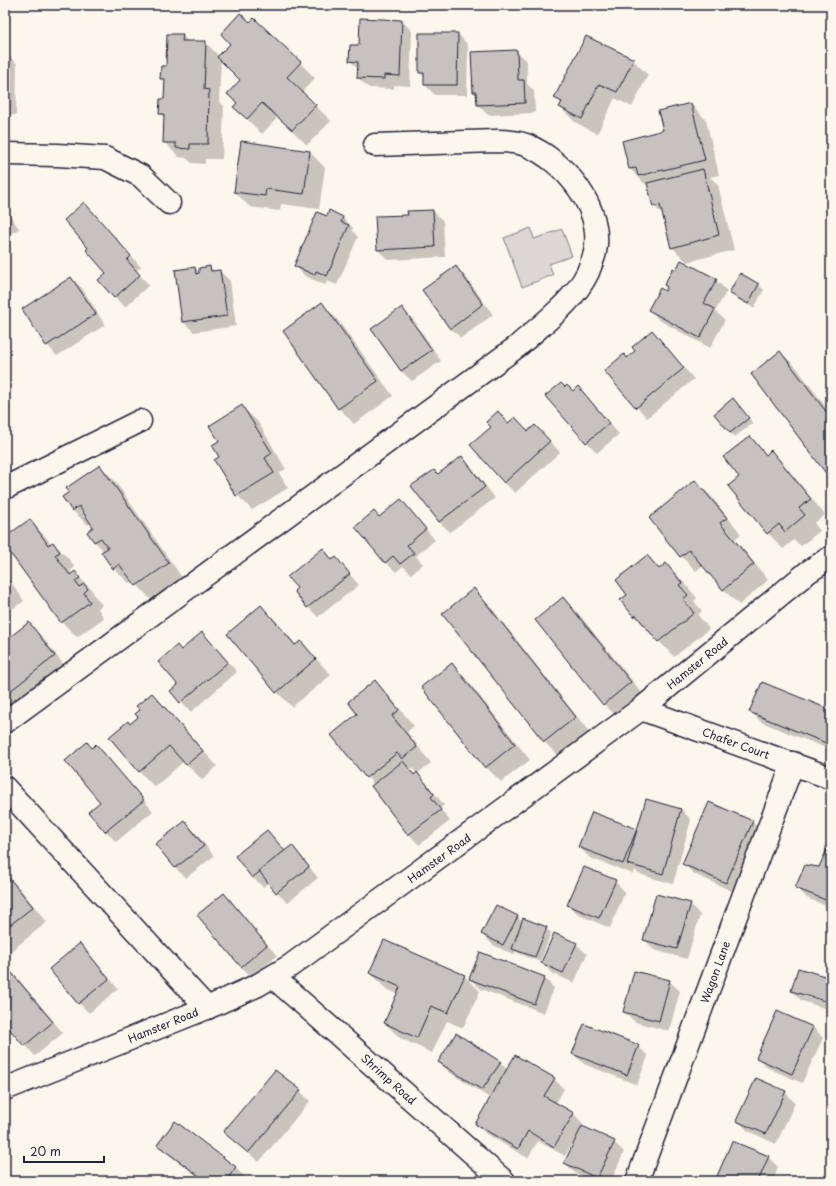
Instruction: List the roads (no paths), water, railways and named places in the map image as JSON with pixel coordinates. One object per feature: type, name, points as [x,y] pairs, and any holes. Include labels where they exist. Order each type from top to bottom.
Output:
[{"type":"street","points":[[5,722],[518,346],[559,309],[578,288],[588,272],[595,252],[596,231],[584,196],[574,182],[552,160],[539,151],[524,144],[509,142],[496,141],[375,145]]},
{"type":"street","points":[[5,154],[105,158],[141,176],[169,204]]},
{"type":"street","points":[[5,488],[140,421]]},
{"type":"street","name":"Hamster Road","points":[[5,1089],[207,1008],[273,977],[312,951],[641,709],[808,572],[831,556]]},
{"type":"street","name":"Chafer Court","points":[[641,709],[831,778]]},
{"type":"street","name":"Wagon Lane","points":[[637,1181],[793,763]]},
{"type":"street","points":[[5,788],[207,1008]]},
{"type":"street","name":"Shrimp Road","points":[[273,977],[504,1181]]}]
